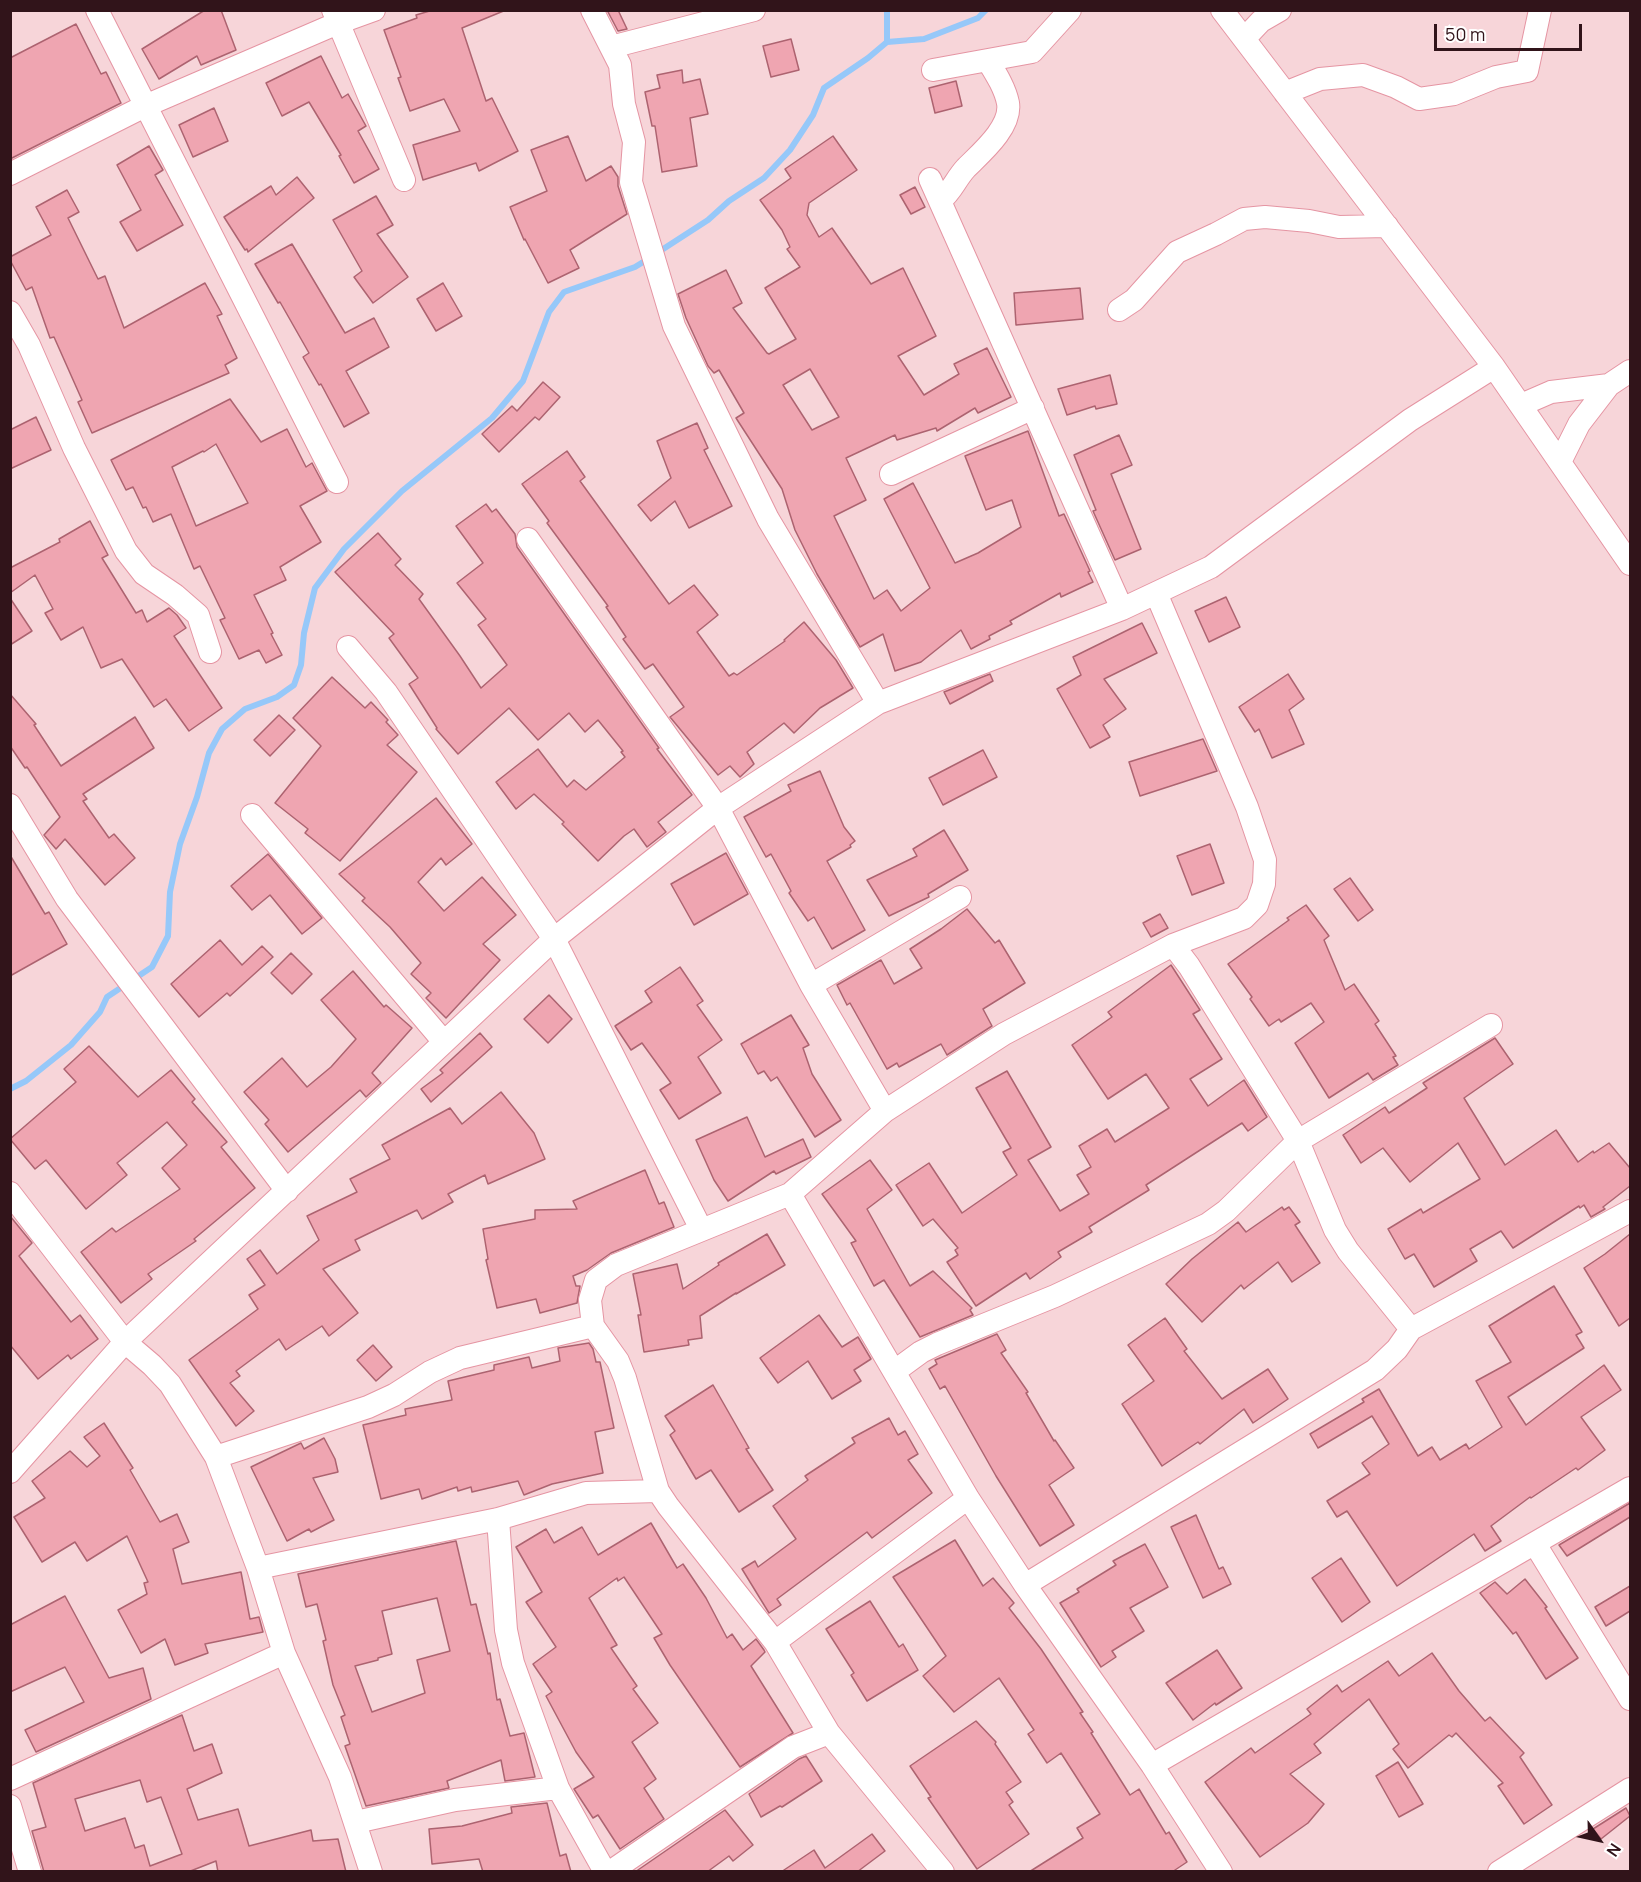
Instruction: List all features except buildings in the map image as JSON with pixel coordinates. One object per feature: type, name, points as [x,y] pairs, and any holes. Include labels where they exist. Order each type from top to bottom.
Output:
[{"type":"street","points":[[97,10],[337,482]]},
{"type":"street","points":[[10,174],[145,105],[336,17],[374,10]]},
{"type":"street","points":[[592,10],[620,65],[624,104],[634,142],[631,182],[674,326],[768,519],[878,703]]},
{"type":"street","points":[[611,47],[754,10]]},
{"type":"street","points":[[933,70],[1032,52],[1070,10]]},
{"type":"street","points":[[1222,10],[1494,367],[1630,564]]},
{"type":"street","points":[[1244,39],[1261,21],[1280,10]]},
{"type":"street","points":[[1285,93],[1320,79],[1363,75],[1396,87],[1419,99],[1454,94],[1496,77],[1527,71],[1540,10]]},
{"type":"street","points":[[336,17],[404,180]]},
{"type":"street","points":[[940,201],[951,192],[958,177],[1004,128],[1009,105],[1002,84],[988,61]]},
{"type":"street","points":[[930,179],[1122,609]]},
{"type":"street","points":[[1119,310],[1134,300],[1177,252],[1244,219],[1265,217],[1309,221],[1338,227],[1387,226]]},
{"type":"street","points":[[10,312],[29,345],[74,448],[126,550],[144,574],[198,615],[210,652]]},
{"type":"street","points":[[10,1472],[124,1342],[554,939],[717,808],[878,703],[1122,609],[1211,567],[1410,420],[1494,367]]},
{"type":"street","points":[[1560,462],[1579,424],[1609,385],[1630,371]]},
{"type":"street","points":[[1521,405],[1551,392],[1609,385]]},
{"type":"street","points":[[891,474],[1033,408]]},
{"type":"street","points":[[528,539],[717,808],[811,985],[885,1111]]},
{"type":"street","points":[[944,1872],[829,1733],[775,1642],[658,1491],[622,1370],[618,1360],[593,1326],[590,1300],[596,1280],[616,1265],[790,1194],[885,1111],[1004,1034],[1173,945],[1244,918],[1257,905],[1264,884],[1265,860],[1247,807],[1156,593]]},
{"type":"street","points":[[348,647],[386,692],[554,939],[701,1229]]},
{"type":"street","points":[[10,805],[67,899],[287,1191]]},
{"type":"street","points":[[252,815],[444,1042]]},
{"type":"street","points":[[811,985],[960,897]]},
{"type":"street","points":[[1173,945],[1189,966],[1298,1142],[1335,1230],[1348,1251],[1411,1329]]},
{"type":"street","points":[[895,1371],[921,1352],[937,1344],[1055,1296],[1208,1224],[1226,1211],[1298,1142],[1491,1025]]},
{"type":"street","points":[[10,1193],[124,1342],[152,1365],[170,1384],[216,1457],[258,1568],[284,1653],[340,1777],[371,1872]]},
{"type":"street","points":[[790,1194],[968,1498],[1024,1584],[1152,1765],[1221,1872]]},
{"type":"street","points":[[1024,1584],[1375,1370],[1397,1349],[1411,1329],[1630,1212]]},
{"type":"street","points":[[216,1457],[368,1407],[460,1358],[593,1326]]},
{"type":"street","points":[[1152,1765],[1630,1488]]},
{"type":"street","points":[[258,1568],[498,1519],[586,1494],[658,1491]]},
{"type":"street","points":[[775,1642],[968,1498]]},
{"type":"street","points":[[498,1519],[506,1630],[513,1663],[558,1788],[608,1872],[793,1747],[829,1733]]},
{"type":"street","points":[[1535,1544],[1630,1699]]},
{"type":"street","points":[[10,1779],[284,1653]]},
{"type":"street","points":[[356,1822],[454,1800],[558,1788]]},
{"type":"street","points":[[1499,1872],[1630,1790]]},
{"type":"street","points":[[10,1806],[30,1872]]},
{"type":"waterway","points":[[887,10],[887,42]]},
{"type":"waterway","points":[[657,253],[708,220],[729,201],[764,178],[790,150],[813,115],[824,88],[887,42],[924,39],[978,18],[986,10]]},
{"type":"waterway","points":[[10,1089],[26,1081],[71,1045],[100,1012],[107,997],[152,967],[168,936],[170,892],[180,844],[197,797],[209,753],[222,729],[245,709],[277,697],[294,685],[301,665],[304,633],[315,588],[344,549],[402,491],[492,418],[523,381],[549,312],[564,292],[635,267],[648,259]]}]
